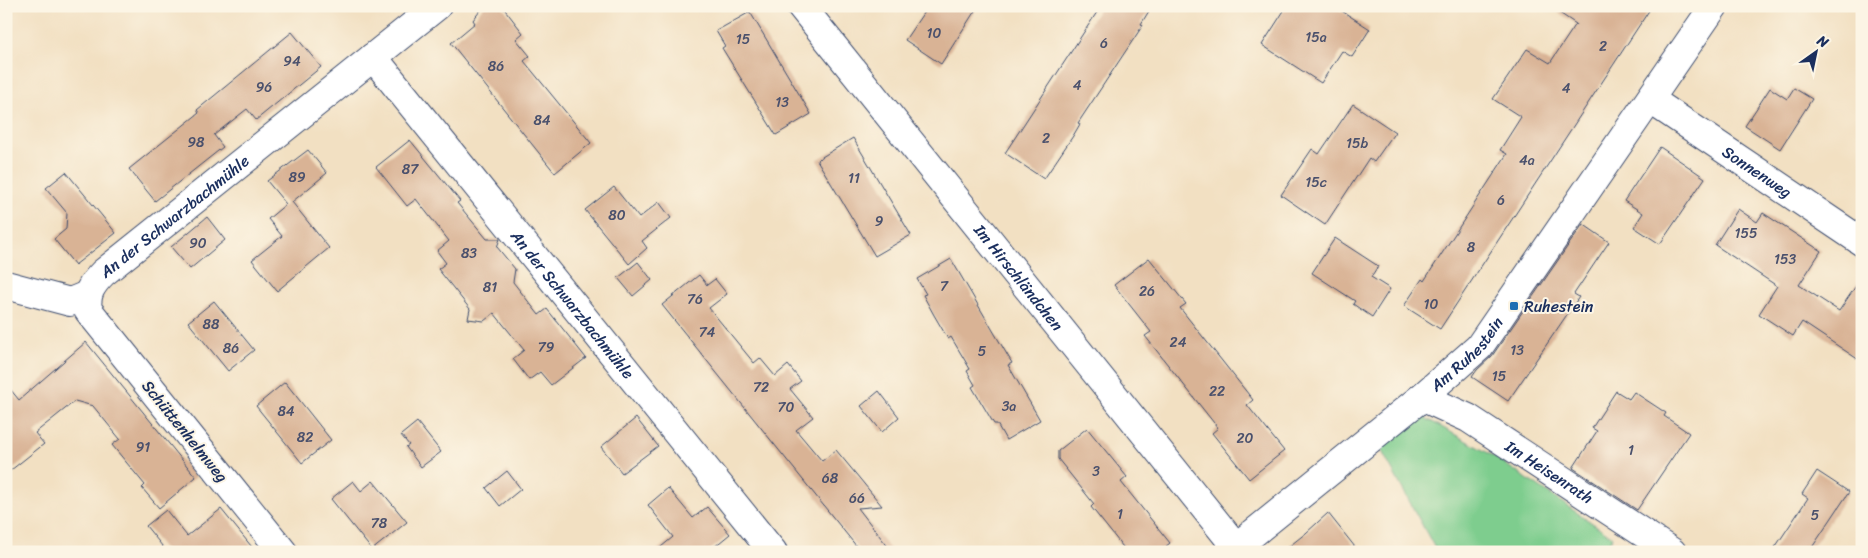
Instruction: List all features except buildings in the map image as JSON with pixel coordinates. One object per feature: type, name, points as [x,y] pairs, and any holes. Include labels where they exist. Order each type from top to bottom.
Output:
[{"type":"street","name":"An der Schwarzbachmühle","points":[[88,303],[93,283],[104,273],[437,6]]},
{"type":"street","name":"Im Hirschländchen","points":[[801,6],[1233,549]]},
{"type":"street","name":"Am Ruhestein","points":[[1233,549],[1422,397],[1479,347],[1650,100],[1710,8]]},
{"type":"street","name":"An der Schwarzbachmühle","points":[[373,57],[773,552]]},
{"type":"street","name":"Sonnenweg","points":[[1650,100],[1862,242]]},
{"type":"street","points":[[6,285],[70,302],[88,303]]},
{"type":"street","name":"Schüttenhelmweg","points":[[88,303],[283,552]]},
{"type":"street","name":"Im Heisenrath","points":[[1422,397],[1468,418],[1672,552]]},
{"type":"green space","points":[[1418,414],[1490,454],[1613,537],[1604,552],[1437,552],[1378,444]]},
{"type":"place","name":"Ruhestein","points":[[1514,306]]}]
